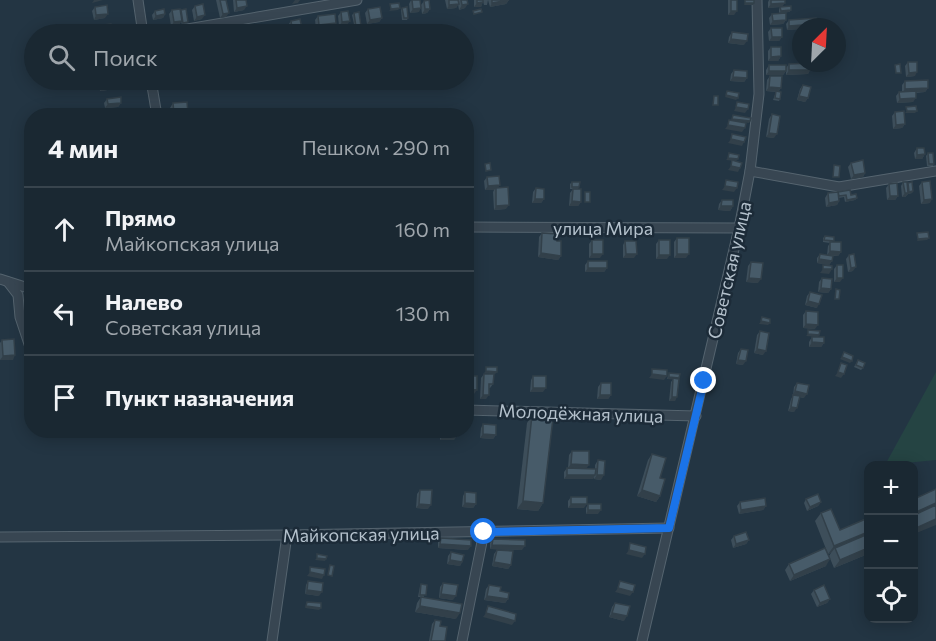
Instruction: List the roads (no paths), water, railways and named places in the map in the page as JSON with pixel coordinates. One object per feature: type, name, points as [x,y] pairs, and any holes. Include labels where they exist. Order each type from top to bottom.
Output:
[{"type":"street","points":[[138,0],[142,24]]},
{"type":"street","points":[[217,24],[357,0]]},
{"type":"street","name":"Советская улица","points":[[642,641],[696,416],[750,171],[759,94],[757,0]]},
{"type":"street","points":[[153,90],[156,108]]},
{"type":"street","points":[[750,171],[839,187],[936,171]]},
{"type":"street","name":"улица Мира","points":[[474,227],[739,228]]},
{"type":"street","points":[[4,280],[24,287]]},
{"type":"street","points":[[4,280],[18,295],[20,317],[24,329]]},
{"type":"street","name":"Молодёжная улица","points":[[474,410],[696,416]]},
{"type":"street","name":"Майкопская улица","points":[[0,537],[287,535],[669,528]]},
{"type":"street","points":[[462,641],[484,532]]},
{"type":"street","points":[[272,641],[287,535]]}]
